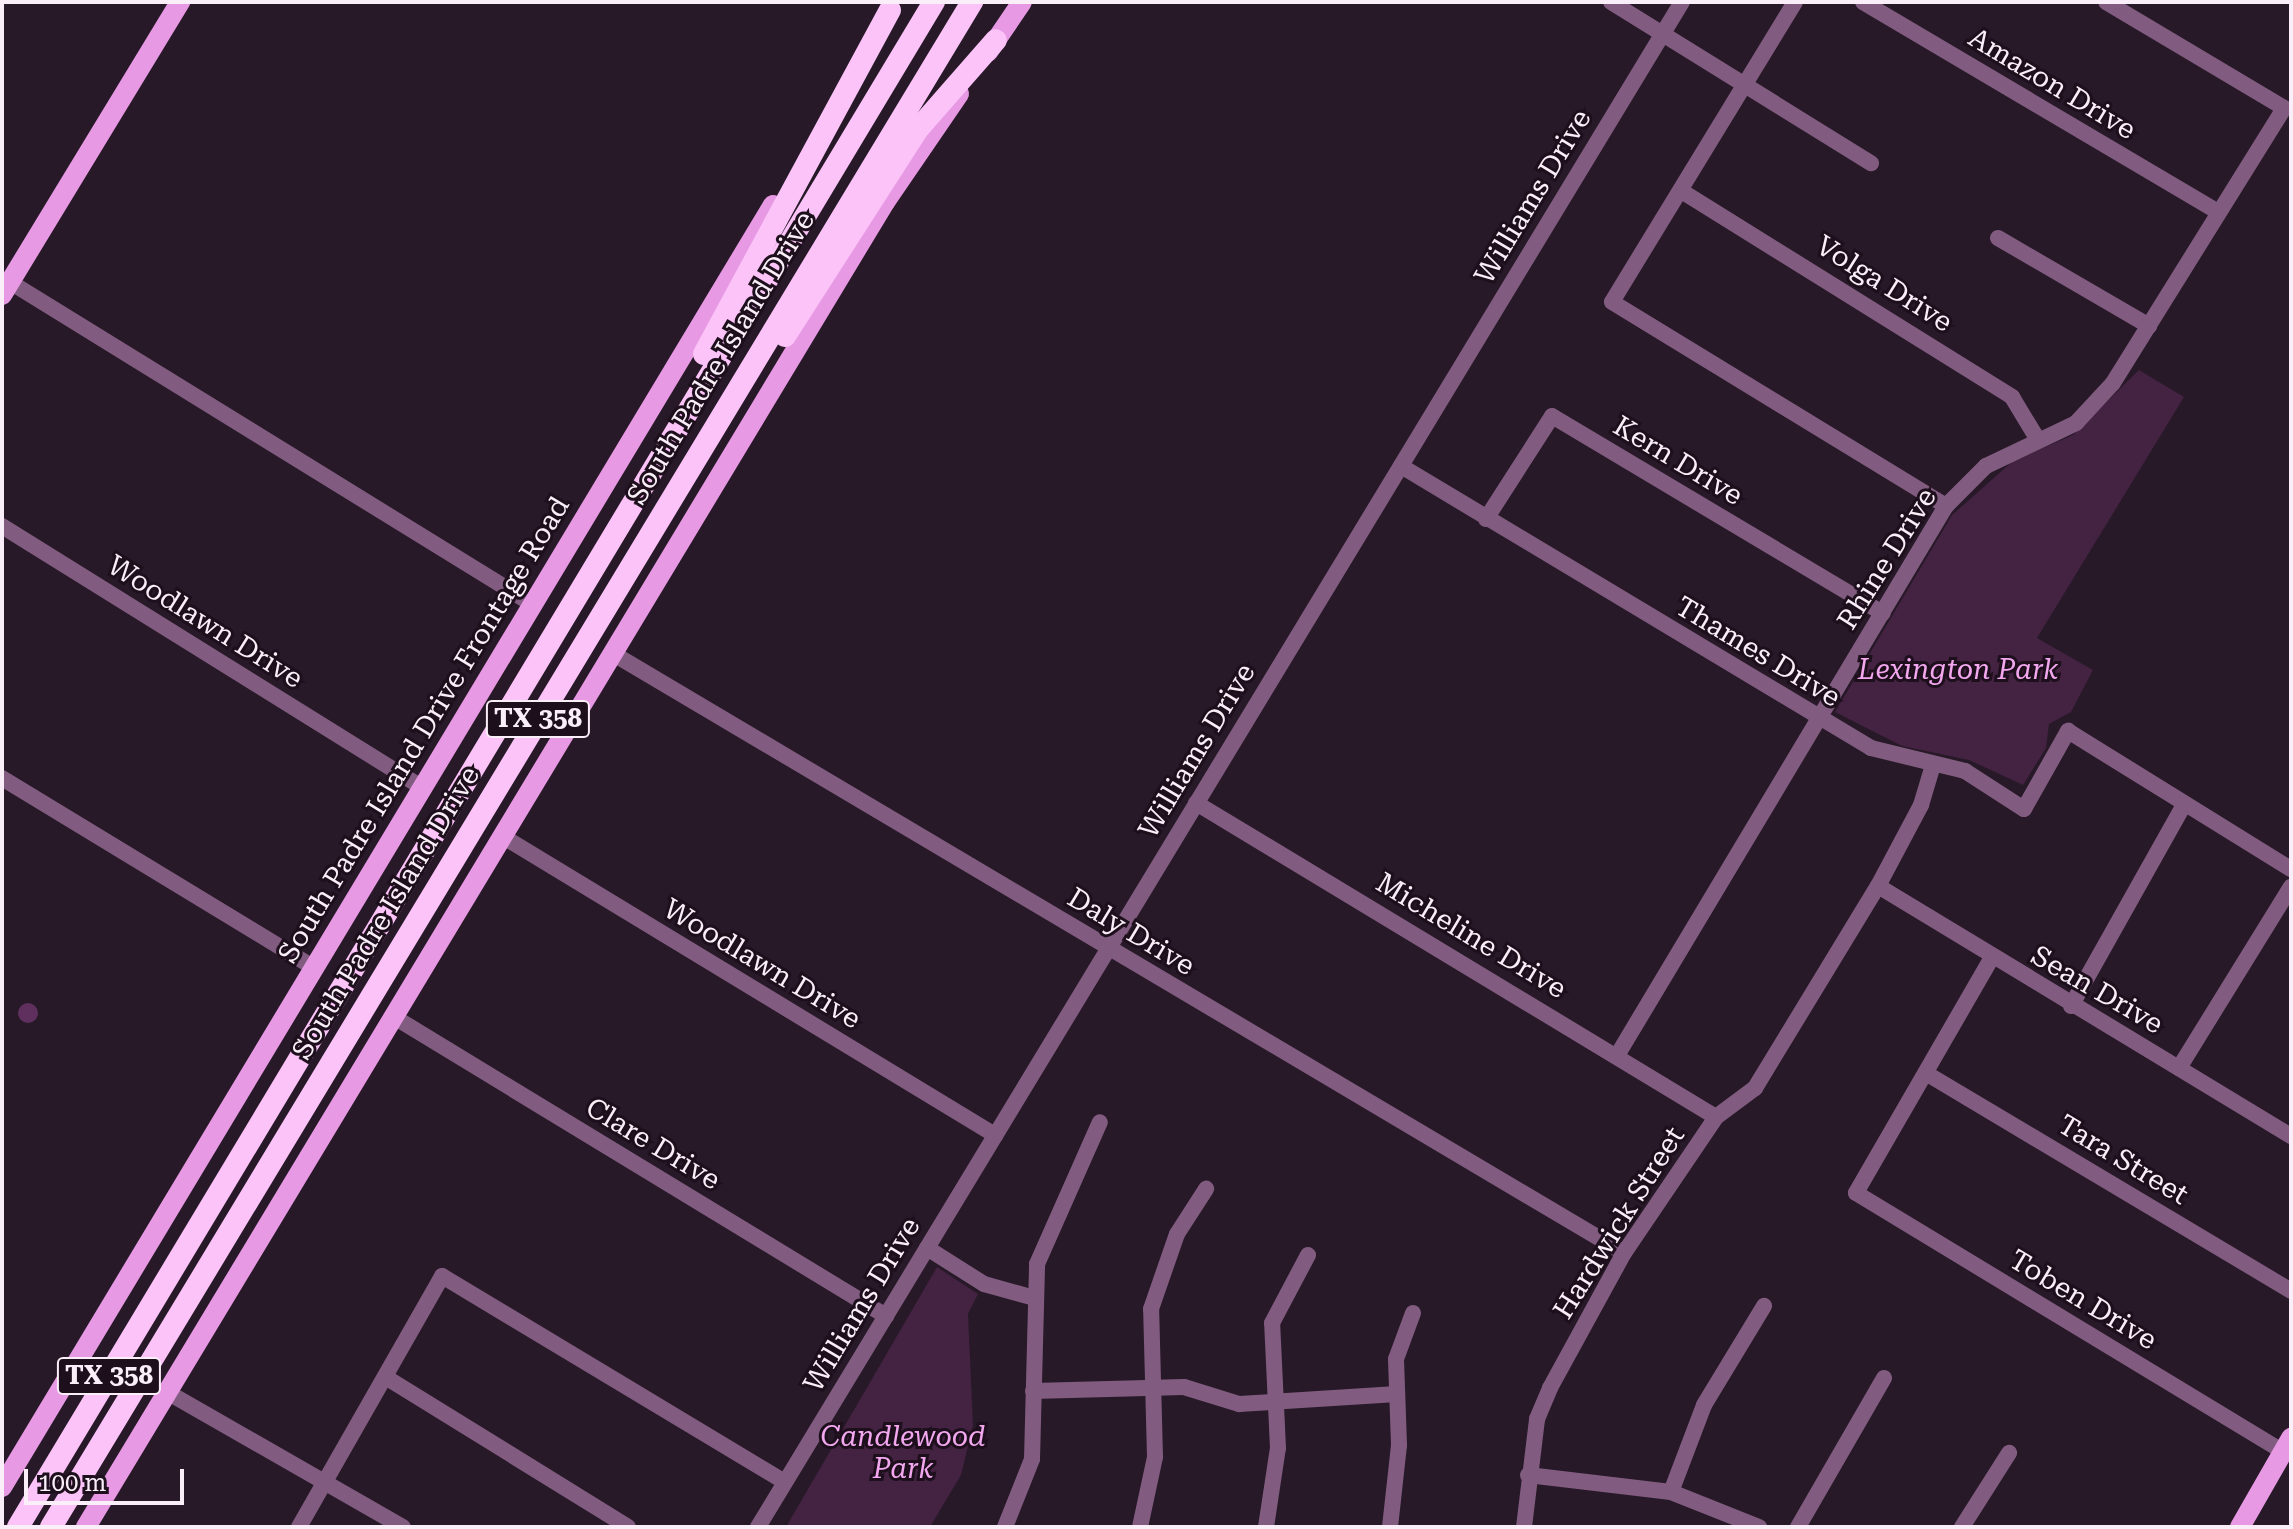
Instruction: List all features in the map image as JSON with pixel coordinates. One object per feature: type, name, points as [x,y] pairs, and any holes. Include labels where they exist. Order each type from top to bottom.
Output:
[{"type":"highway","name":"South Padre Island Drive","points":[[18,1527],[934,2]]},
{"type":"highway","name":"South Padre Island Drive","points":[[51,1527],[972,2]]},
{"type":"highway","points":[[601,554],[643,461],[796,195],[892,6]]},
{"type":"highway","points":[[684,477],[749,392],[918,129],[996,40]]},
{"type":"highway","points":[[68,1527],[99,1470],[105,1436]]},
{"type":"highway","points":[[10,1527],[49,1477]]},
{"type":"main road","points":[[6,289],[180,2]]},
{"type":"main road","points":[[86,1527],[885,202],[1022,2]]},
{"type":"main road","name":"South Padre Island Drive Frontage Road","points":[[2,1487],[892,6]]},
{"type":"main road","points":[[2240,1527],[2287,1445]]},
{"type":"street","points":[[1611,2],[1871,163]]},
{"type":"street","name":"Williams Drive","points":[[758,1527],[1682,2]]},
{"type":"street","points":[[1795,2],[1683,192],[1612,302],[1946,506]]},
{"type":"street","name":"Amazon Drive","points":[[1863,2],[2215,210]]},
{"type":"street","name":"Rhine Drive","points":[[1618,1054],[1946,506],[1986,466],[2076,423],[2113,383],[2215,210],[2284,108],[2106,2]]},
{"type":"street","name":"Volga Drive","points":[[1683,192],[2012,397],[2038,440]]},
{"type":"street","points":[[1998,238],[2149,326]]},
{"type":"street","points":[[6,289],[532,604]]},
{"type":"street","name":"Kern Drive","points":[[1486,519],[1552,416],[1883,613]]},
{"type":"street","name":"Thames Drive","points":[[1401,466],[1871,748],[1965,771],[2024,809],[2068,731],[2182,808]]},
{"type":"street","name":"Woodlawn Drive","points":[[2,526],[421,787]]},
{"type":"street","name":"Daly Drive","points":[[612,653],[1624,1253]]},
{"type":"street","name":"Hardwick Street","points":[[1524,1527],[1537,1419],[1624,1253],[1716,1117],[1755,1088],[1878,886],[1921,805],[1933,765]]},
{"type":"street","points":[[2,778],[314,968]]},
{"type":"street","name":"Micheline Drive","points":[[1196,803],[1618,1054],[1716,1117]]},
{"type":"street","points":[[2071,1006],[2182,808],[2291,869]]},
{"type":"street","name":"Woodlawn Drive","points":[[502,836],[995,1135]]},
{"type":"street","name":"Sean Drive","points":[[1878,886],[1991,959],[2291,1136]]},
{"type":"street","points":[[2179,1068],[2291,887]]},
{"type":"street","points":[[1929,1075],[1991,959]]},
{"type":"street","name":"Clare Drive","points":[[394,1017],[886,1316]]},
{"type":"street","name":"Toben Drive","points":[[1929,1075],[1856,1193],[2287,1445]]},
{"type":"street","name":"Tara Street","points":[[1929,1075],[2291,1291]]},
{"type":"street","points":[[1005,1527],[1032,1459],[1031,1297],[1045,1232],[1100,1122]]},
{"type":"street","points":[[1140,1527],[1155,1457],[1151,1309],[1161,1269],[1206,1189]]},
{"type":"street","points":[[927,1248],[984,1284],[1031,1297]]},
{"type":"street","points":[[1266,1527],[1278,1403],[1272,1323],[1308,1255]]},
{"type":"street","points":[[299,1527],[387,1378],[442,1276],[785,1482]]},
{"type":"street","points":[[1671,1492],[1704,1405],[1764,1306]]},
{"type":"street","points":[[1390,1527],[1396,1359],[1413,1313]]},
{"type":"street","points":[[387,1378],[628,1527]]},
{"type":"street","points":[[1798,1527],[1884,1378]]},
{"type":"street","points":[[1033,1391],[1154,1386],[1239,1404],[1397,1394]]},
{"type":"street","points":[[167,1392],[328,1479],[403,1527]]},
{"type":"street","points":[[1962,1527],[2009,1453]]},
{"type":"street","points":[[1528,1475],[1671,1492],[1759,1527]]},
{"type":"green space","name":"Lexington Park","points":[[2139,370],[2184,397],[2037,638],[2093,670],[2071,712],[2049,724],[2046,748],[2023,785],[1969,760],[1902,746],[1835,712],[1952,515],[2013,461],[2073,435]]},
{"type":"green space","name":"Candlewood Park","points":[[937,1267],[978,1294],[968,1314],[973,1425],[961,1475],[930,1527],[786,1527]]},
{"type":"shaded area","points":[[28,1003],[35,1006],[38,1013],[35,1020],[28,1023],[21,1020],[18,1013],[21,1006]]}]
